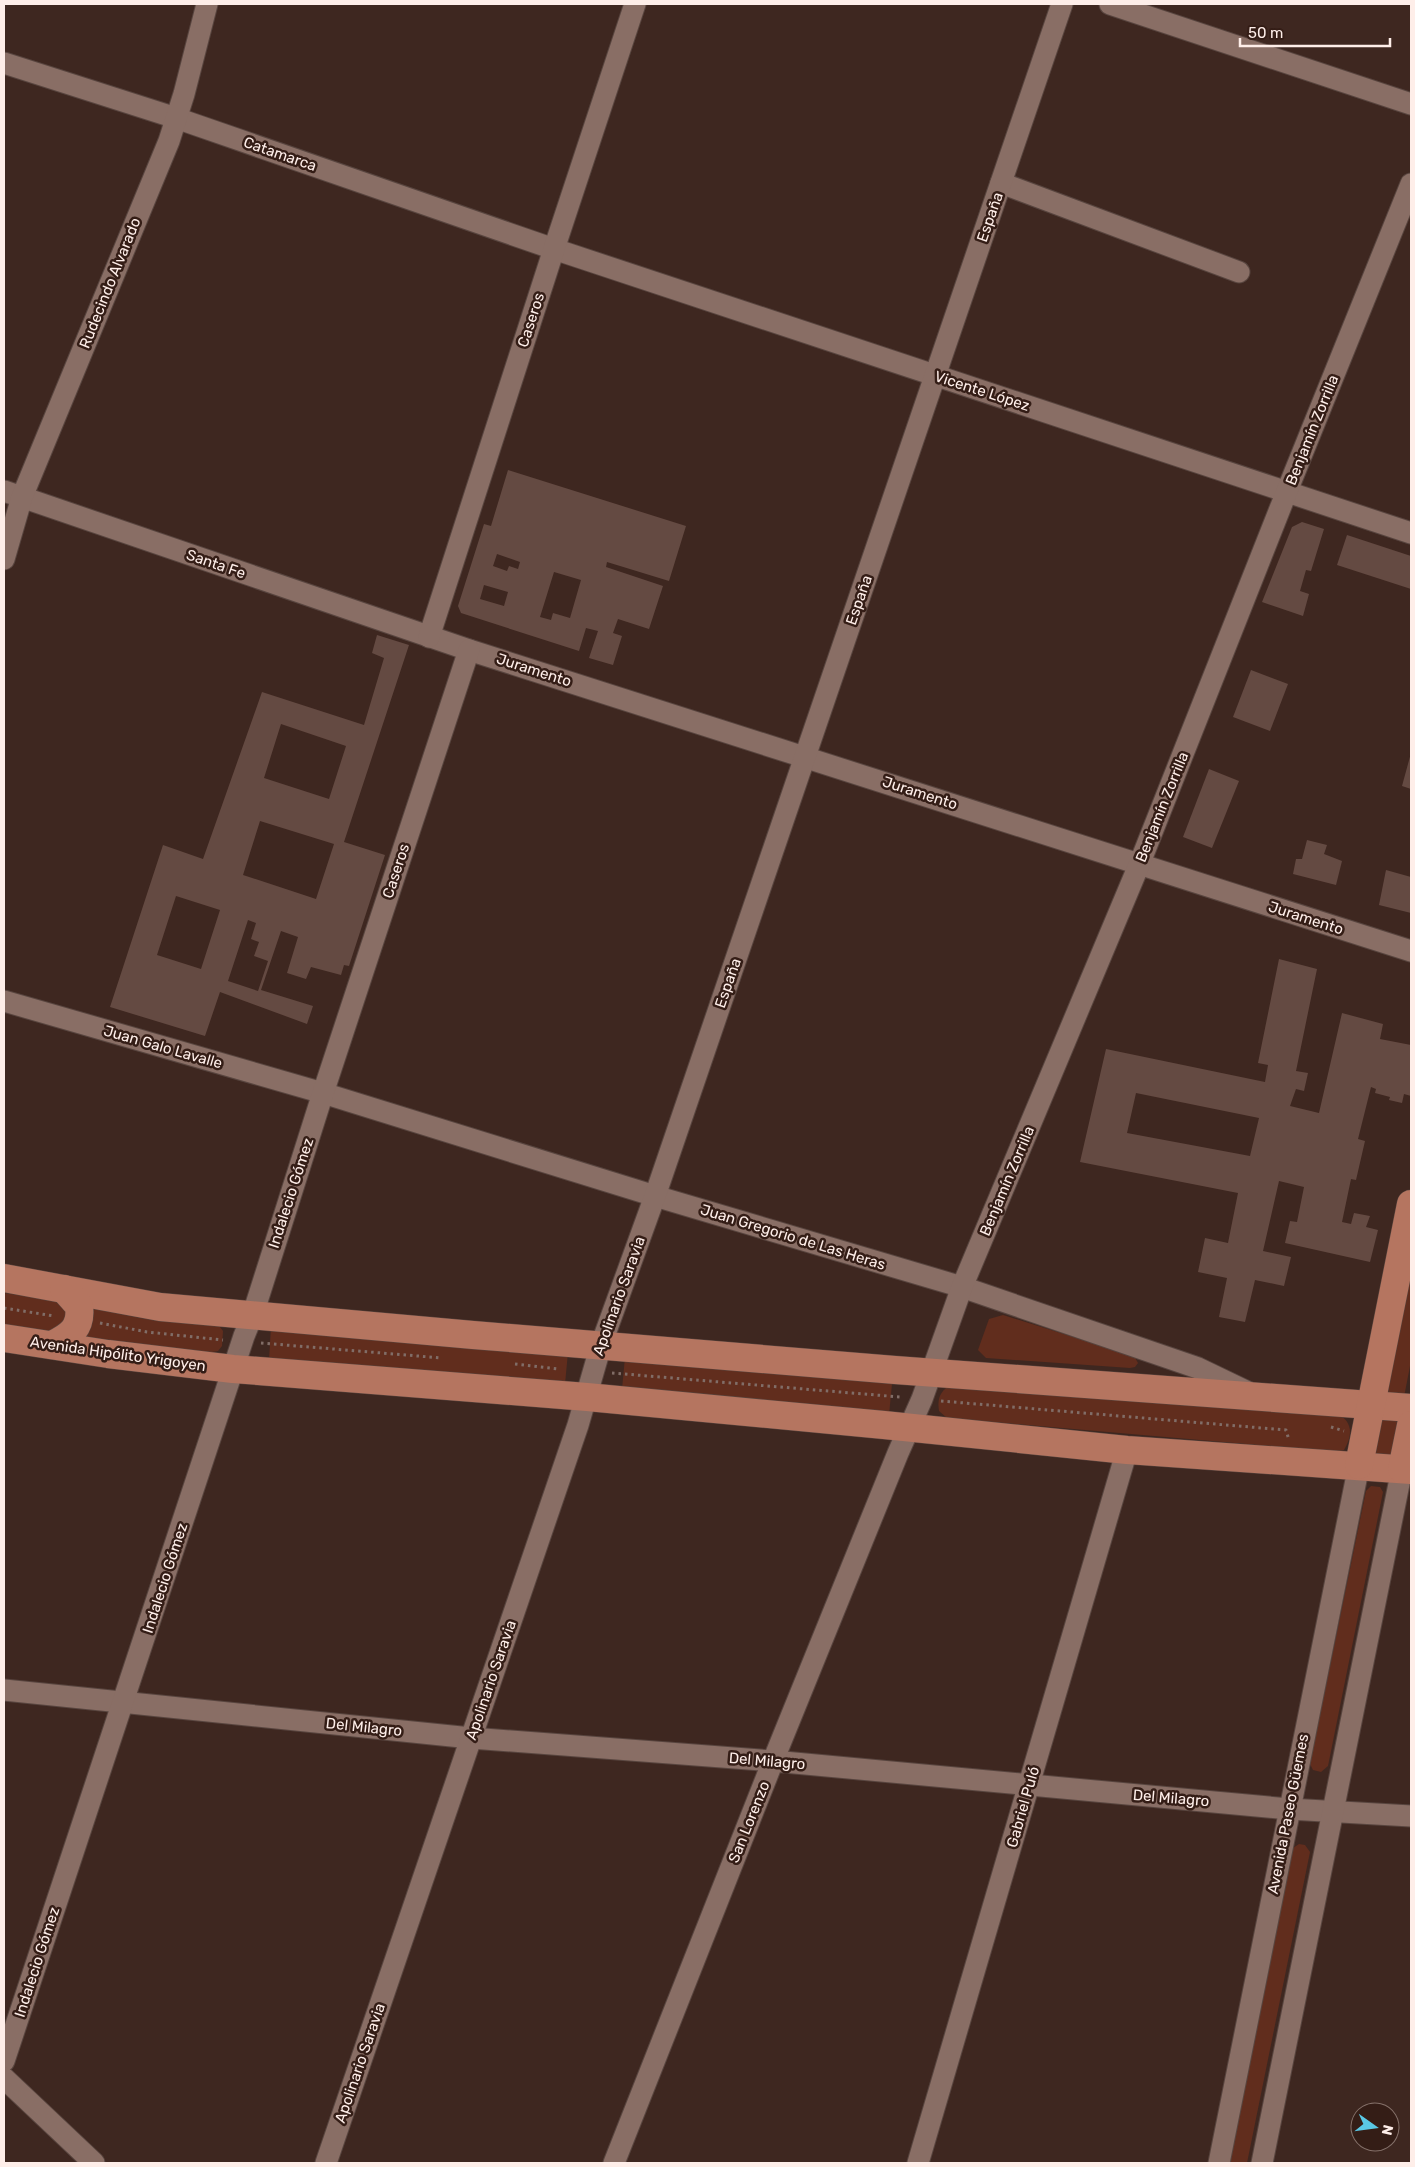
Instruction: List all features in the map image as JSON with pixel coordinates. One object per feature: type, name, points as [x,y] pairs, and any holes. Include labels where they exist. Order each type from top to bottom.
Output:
[{"type":"main road","points":[[1359,1465],[1411,1204]]},
{"type":"main road","points":[[4,1278],[160,1307],[931,1372],[1411,1408]]},
{"type":"main road","points":[[52,1345],[70,1337],[77,1328],[79,1320],[79,1306],[64,1289]]},
{"type":"main road","name":"Avenida Hipólito Yrigoyen","points":[[4,1338],[233,1370],[590,1385],[909,1427],[1127,1450],[1407,1469]]},
{"type":"main road","points":[[1407,1469],[1411,1425]]},
{"type":"street","name":"Rudecindo Alvarado","points":[[4,559],[13,494],[169,141],[207,4]]},
{"type":"street","name":"Caseros","points":[[429,637],[554,249],[636,4]]},
{"type":"street","name":"España","points":[[655,1196],[1062,4]]},
{"type":"street","points":[[1110,4],[1411,104]]},
{"type":"street","name":"Catamarca","points":[[4,63],[176,118],[554,249]]},
{"type":"street","points":[[1001,183],[1239,272]]},
{"type":"street","name":"Benjamín Zorrilla","points":[[909,1427],[922,1399],[962,1287],[1139,865],[1287,490],[1411,184]]},
{"type":"street","name":"Vicente López","points":[[554,249],[1287,490],[1411,533]]},
{"type":"street","name":"Santa Fe","points":[[13,494],[429,637]]},
{"type":"street","name":"Juramento","points":[[429,637],[806,756],[1411,952]]},
{"type":"street","name":"Caseros","points":[[323,1093],[469,650]]},
{"type":"street","name":"Juan Galo Lavalle","points":[[4,1001],[323,1093]]},
{"type":"street","name":"Juan Gregorio de Las Heras","points":[[323,1093],[655,1196],[962,1287],[1198,1368],[1257,1396]]},
{"type":"street","name":"Indalecio Gómez","points":[[4,2062],[242,1342],[253,1314],[323,1093]]},
{"type":"street","name":"Apolinario Saravia","points":[[326,2163],[590,1385],[601,1345],[655,1196]]},
{"type":"street","name":"San Lorenzo","points":[[614,2163],[773,1761],[909,1427]]},
{"type":"street","name":"Gabriel Puló","points":[[918,2163],[1127,1450]]},
{"type":"street","name":"Avenida Paseo Güemes","points":[[1219,2163],[1359,1465]]},
{"type":"street","points":[[1262,2163],[1332,1811],[1407,1469]]},
{"type":"street","name":"Del Milagro","points":[[4,1690],[471,1738],[773,1761],[1289,1809],[1411,1816]]},
{"type":"street","points":[[4,2078],[94,2163]]},
{"type":"path","points":[[4,1308],[147,1332],[242,1342],[452,1359]]},
{"type":"path","points":[[510,1364],[590,1385],[922,1399],[1286,1430],[1290,1441]]},
{"type":"shaded area","points":[[1411,1266],[1411,1361],[1404,1397],[1386,1394]]},
{"type":"shaded area","points":[[4,1293],[57,1300],[65,1307],[68,1318],[58,1330],[45,1332],[4,1325]]},
{"type":"shaded area","points":[[90,1308],[141,1318],[212,1324],[220,1327],[223,1331],[222,1346],[218,1351],[206,1353],[77,1338]]},
{"type":"shaded area","points":[[1003,1315],[1134,1356],[1138,1363],[1135,1367],[1130,1368],[986,1358],[978,1350],[989,1319]]},
{"type":"shaded area","points":[[271,1327],[568,1352],[565,1384],[269,1360]]},
{"type":"shaded area","points":[[625,1357],[892,1384],[889,1415],[622,1389]]},
{"type":"shaded area","points":[[952,1384],[1336,1413],[1346,1420],[1350,1434],[1344,1450],[1337,1452],[947,1418],[939,1411],[940,1395]]},
{"type":"shaded area","points":[[1382,1418],[1399,1422],[1391,1457],[1373,1454]]},
{"type":"shaded area","points":[[1371,1486],[1380,1487],[1383,1492],[1328,1766],[1321,1772],[1313,1770],[1310,1764],[1366,1491]]},
{"type":"shaded area","points":[[1299,1844],[1305,1845],[1310,1852],[1247,2163],[1229,2163],[1227,2159],[1293,1848]]},
{"type":"building","points":[[508,470],[686,526],[669,581],[607,562],[606,567],[663,586],[649,629],[618,619],[613,633],[622,636],[613,665],[589,658],[598,631],[586,628],[579,651],[461,613],[458,606],[484,524],[491,526]],"holes":[[[497,554],[520,562],[518,569],[509,566],[507,571],[493,566]],[[554,572],[581,580],[570,618],[553,613],[551,620],[540,617]],[[484,585],[508,592],[504,606],[480,599]]]},
{"type":"building","points":[[1302,522],[1324,529],[1311,571],[1306,570],[1300,591],[1309,594],[1303,616],[1262,602],[1292,527]]},
{"type":"building","points":[[1347,535],[1411,556],[1411,589],[1337,565]]},
{"type":"building","points":[[377,635],[409,645],[344,842],[385,855],[349,966],[344,965],[341,975],[311,967],[306,979],[287,973],[298,937],[281,931],[261,990],[313,1006],[307,1024],[220,992],[205,1036],[110,1007],[163,845],[203,859],[262,692],[364,725],[384,658],[372,653]],"holes":[[[281,724],[346,746],[329,799],[264,778]],[[260,821],[334,844],[316,899],[243,875]],[[176,896],[220,910],[201,969],[157,955]],[[248,920],[256,923],[251,939],[259,942],[254,956],[268,961],[258,991],[228,981]]]},
{"type":"building","points":[[1251,670],[1288,684],[1270,731],[1233,717]]},
{"type":"building","points":[[1411,753],[1411,789],[1402,786]]},
{"type":"building","points":[[1209,769],[1239,781],[1212,848],[1183,837]]},
{"type":"building","points":[[1307,840],[1327,845],[1324,854],[1342,861],[1336,885],[1293,874],[1296,859],[1302,859]]},
{"type":"building","points":[[1386,870],[1411,877],[1411,913],[1379,905]]},
{"type":"building","points":[[1279,959],[1317,969],[1296,1071],[1308,1073],[1304,1091],[1296,1089],[1290,1106],[1319,1113],[1342,1013],[1383,1024],[1380,1039],[1411,1045],[1411,1096],[1404,1094],[1402,1103],[1389,1100],[1390,1097],[1375,1093],[1376,1089],[1371,1087],[1358,1139],[1365,1141],[1356,1180],[1351,1179],[1342,1222],[1351,1224],[1354,1213],[1370,1216],[1366,1227],[1378,1230],[1370,1262],[1285,1243],[1290,1221],[1297,1222],[1304,1187],[1279,1181],[1263,1251],[1291,1257],[1284,1286],[1255,1280],[1245,1322],[1219,1317],[1227,1278],[1198,1272],[1205,1238],[1228,1243],[1238,1193],[1080,1162],[1106,1049],[1265,1082],[1268,1065],[1258,1063]],"holes":[[[1136,1093],[1259,1118],[1250,1156],[1127,1133]]]}]
